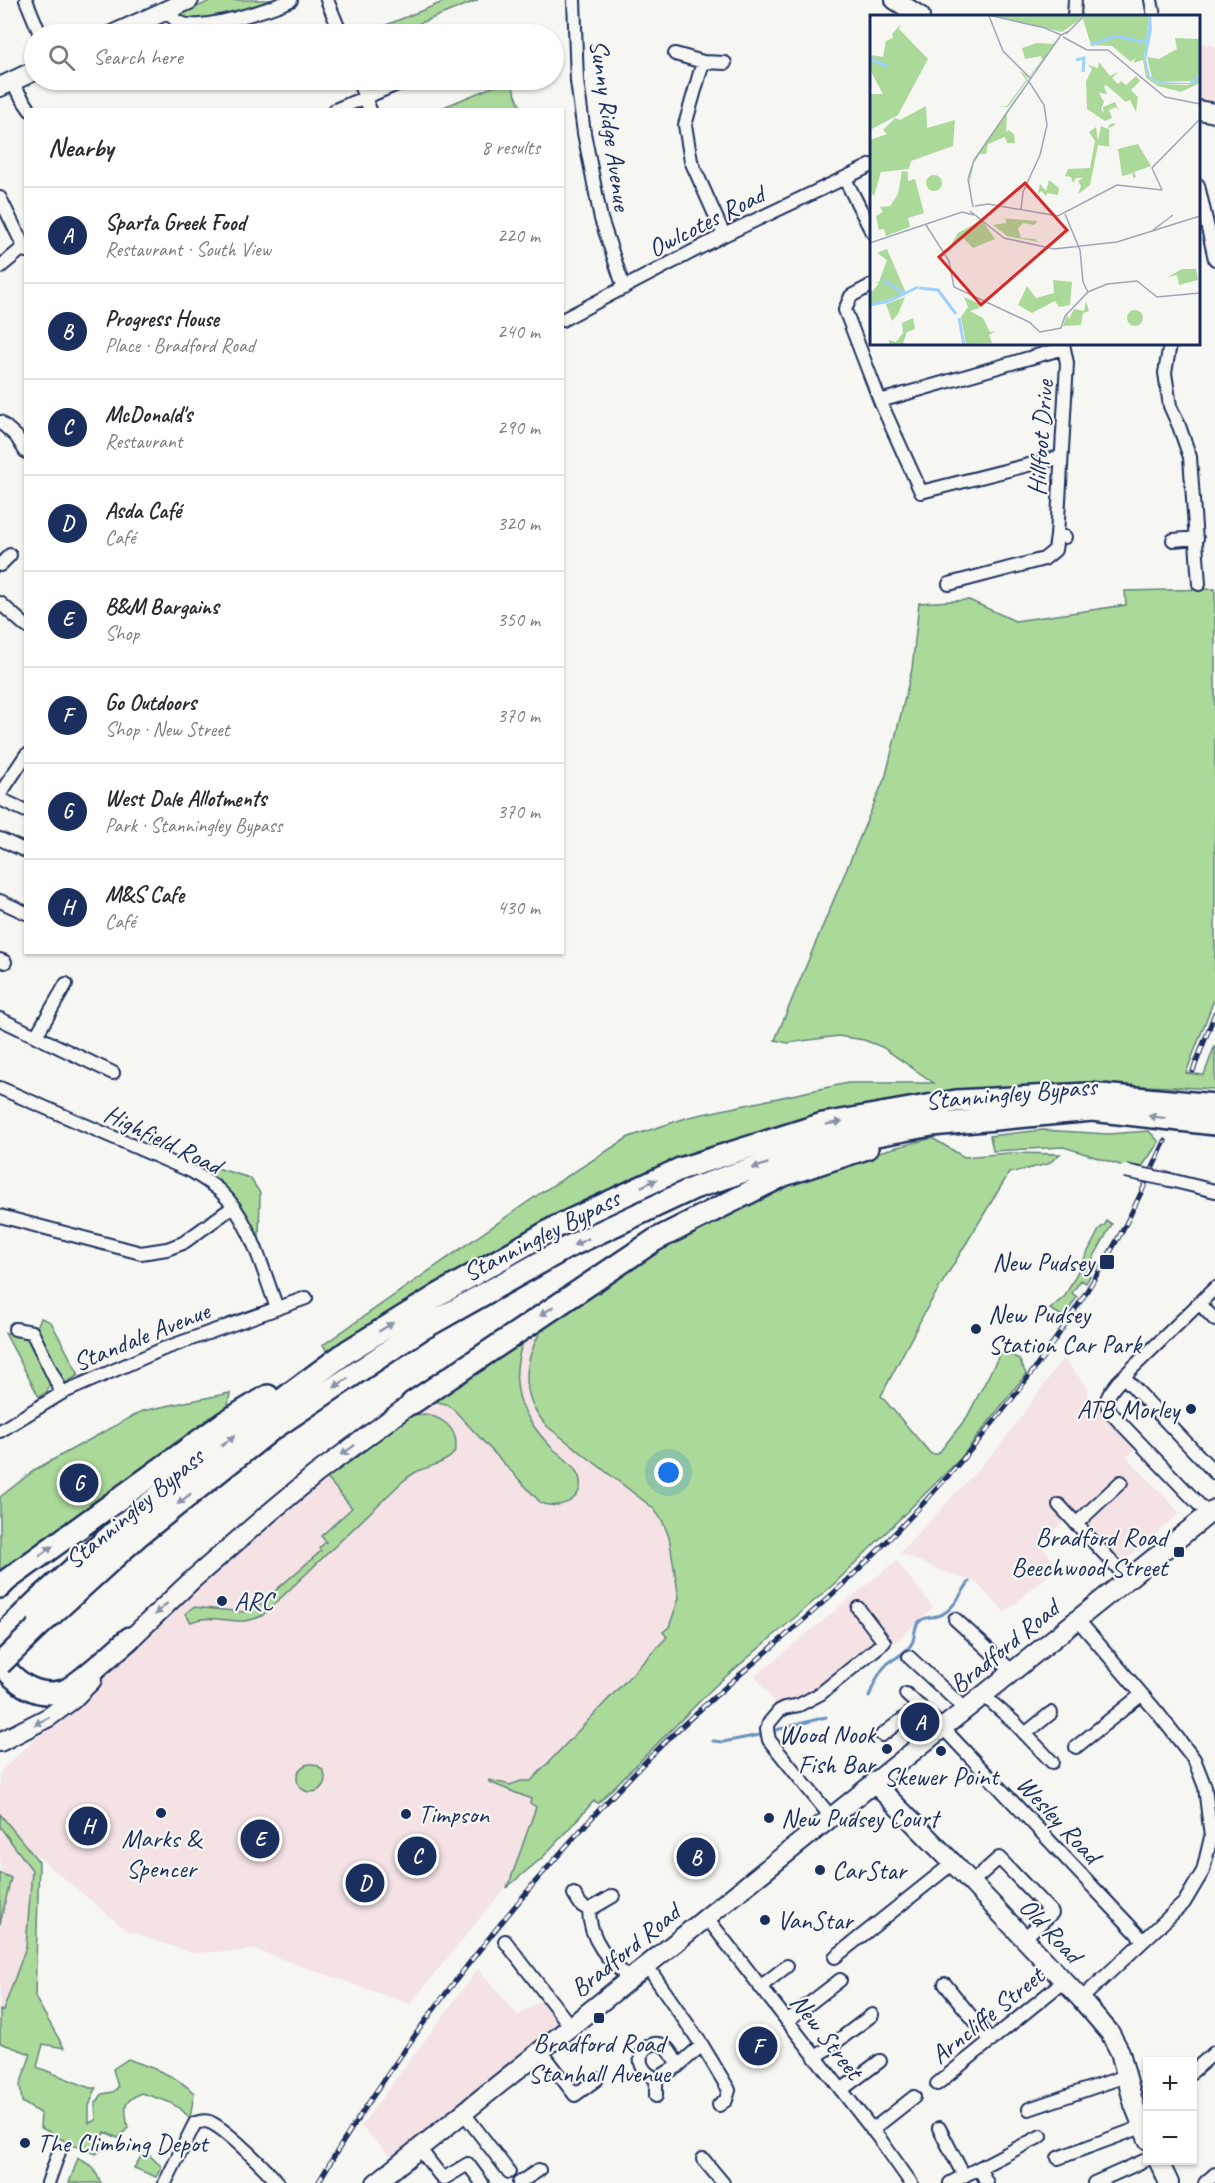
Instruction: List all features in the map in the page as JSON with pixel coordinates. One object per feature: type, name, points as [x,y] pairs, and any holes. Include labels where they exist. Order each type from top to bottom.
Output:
[{"type":"highway","name":"Stanningley Bypass","points":[[0,1637],[127,1521],[348,1351],[440,1294],[556,1227],[680,1169],[823,1124],[956,1101],[1079,1095],[1215,1105]]},
{"type":"highway","name":"Stanningley Bypass","points":[[0,1663],[139,1535],[272,1430],[420,1330],[566,1248],[694,1188],[822,1145],[932,1125],[1092,1110],[1215,1124]]},
{"type":"highway","points":[[412,1403],[655,1240],[784,1175],[890,1140],[1002,1118]]},
{"type":"highway","points":[[0,1587],[225,1422],[348,1351]]},
{"type":"highway","points":[[0,1663],[24,1687],[42,1693],[65,1690],[130,1638]]},
{"type":"main road","points":[[137,24],[189,0]]},
{"type":"main road","points":[[895,0],[918,15]]},
{"type":"main road","points":[[5,85],[24,76]]},
{"type":"main road","points":[[1200,110],[1215,113]]},
{"type":"main road","points":[[0,1742],[49,1717],[72,1700],[130,1638],[192,1580],[300,1487],[412,1403]]},
{"type":"main road","name":"Bradford Road","points":[[376,2183],[1212,1511]]},
{"type":"main road","name":"Old Road","points":[[873,1783],[953,1863],[1110,2033],[1120,2052],[1126,2076],[1143,2121]]},
{"type":"main road","points":[[1160,2165],[1169,2183]]},
{"type":"street","points":[[26,0],[36,24]]},
{"type":"street","points":[[198,24],[248,15],[291,0]]},
{"type":"street","points":[[327,0],[336,24]]},
{"type":"street","name":"Sunny Ridge Avenue","points":[[574,0],[577,81],[584,133],[601,219],[624,288]]},
{"type":"street","points":[[1074,15],[1075,0]]},
{"type":"street","points":[[1151,0],[1154,15]]},
{"type":"street","points":[[166,11],[181,24]]},
{"type":"street","points":[[675,54],[703,63],[725,63]]},
{"type":"street","points":[[703,63],[685,125],[691,161],[724,235]]},
{"type":"street","points":[[5,85],[28,108]]},
{"type":"street","points":[[362,90],[369,108]]},
{"type":"street","points":[[339,108],[382,90]]},
{"type":"street","name":"Owlcotes Road","points":[[564,319],[724,235],[870,166]]},
{"type":"street","points":[[845,179],[870,228]]},
{"type":"street","points":[[1200,193],[1215,259]]},
{"type":"street","points":[[0,198],[24,250],[0,267]]},
{"type":"street","points":[[870,286],[851,296],[845,310],[880,401],[921,492],[1060,457]]},
{"type":"street","points":[[1170,345],[1165,373],[1170,406],[1190,456],[1199,584]]},
{"type":"street","points":[[880,401],[1063,346]]},
{"type":"street","name":"Hillfoot Drive","points":[[949,584],[1044,559],[1055,550],[1061,536],[1060,457],[1067,363],[1063,346]]},
{"type":"street","points":[[0,422],[16,436],[24,449]]},
{"type":"street","points":[[1173,540],[1197,538]]},
{"type":"street","points":[[0,565],[10,555]]},
{"type":"street","points":[[0,603],[24,624]]},
{"type":"street","points":[[24,759],[1,793],[24,810]]},
{"type":"street","points":[[0,839],[24,851]]},
{"type":"street","points":[[0,901],[24,912]]},
{"type":"street","points":[[36,1036],[66,984]]},
{"type":"street","points":[[0,1019],[112,1073]]},
{"type":"street","name":"Highfield Road","points":[[0,1088],[193,1172],[220,1191],[233,1207],[255,1248],[277,1308]]},
{"type":"street","points":[[1125,1171],[1215,1191]]},
{"type":"street","points":[[0,1216],[141,1252],[183,1243],[233,1207]]},
{"type":"street","points":[[1212,1511],[1107,1407],[1107,1396],[1215,1288]]},
{"type":"street","name":"Standale Avenue","points":[[0,1431],[62,1393],[163,1349],[306,1298]]},
{"type":"street","points":[[1199,1303],[1215,1320]]},
{"type":"street","points":[[15,1329],[33,1327],[62,1393]]},
{"type":"street","points":[[1124,1377],[1215,1473]]},
{"type":"street","points":[[1076,1524],[1121,1482]]},
{"type":"street","points":[[1059,1505],[1128,1579]]},
{"type":"street","points":[[831,1817],[769,1740],[767,1730],[769,1723],[779,1711],[799,1705],[820,1694],[884,1642],[858,1608]]},
{"type":"street","points":[[955,1619],[1013,1672]]},
{"type":"street","points":[[1077,1620],[1157,1712],[1194,1759],[1205,1787],[1213,1838],[1203,1871],[1184,1903],[1081,1999]]},
{"type":"street","points":[[909,1657],[966,1710]]},
{"type":"street","name":"Wesley Road","points":[[906,1694],[943,1728],[1143,1940]]},
{"type":"street","points":[[983,1695],[1052,1762]]},
{"type":"street","points":[[1076,1748],[1141,1695]]},
{"type":"street","points":[[882,1735],[920,1706]]},
{"type":"street","points":[[1025,1734],[1051,1713]]},
{"type":"street","points":[[971,1883],[999,1858],[1052,1913],[1024,1938]]},
{"type":"street","points":[[835,1957],[953,1863]]},
{"type":"street","points":[[574,1894],[580,1905],[589,1910]]},
{"type":"street","points":[[589,1910],[613,1896]]},
{"type":"street","points":[[589,1910],[589,1921],[596,1941],[610,1962],[630,1979]]},
{"type":"street","name":"New Street","points":[[707,1918],[911,2183]]},
{"type":"street","points":[[505,1941],[571,2027]]},
{"type":"street","points":[[647,1966],[702,2045],[729,2090],[726,2100],[719,2105]]},
{"type":"street","points":[[760,1987],[787,1966]]},
{"type":"street","points":[[787,2021],[840,1980]]},
{"type":"street","name":"Arncliffe Street","points":[[938,2084],[1064,1981]]},
{"type":"street","points":[[945,1984],[991,2041]]},
{"type":"street","points":[[815,2058],[872,2014]]},
{"type":"street","points":[[656,2079],[647,2074],[640,2061],[642,2053],[648,2047],[656,2044],[663,2045],[678,2066]]},
{"type":"street","points":[[656,2079],[678,2066],[702,2045]]},
{"type":"street","points":[[541,2051],[575,2095],[597,2079]]},
{"type":"street","points":[[1197,2068],[1215,2052]]},
{"type":"street","points":[[841,2090],[880,2061]]},
{"type":"street","points":[[1029,2109],[1126,2076]]},
{"type":"street","points":[[656,2079],[656,2096]]},
{"type":"street","points":[[872,2130],[914,2097]]},
{"type":"street","points":[[464,2112],[509,2172]]},
{"type":"street","points":[[165,2183],[195,2123],[205,2121],[210,2122],[235,2142],[278,2183]]},
{"type":"street","points":[[1058,2158],[1143,2124]]},
{"type":"street","points":[[939,2128],[964,2176]]},
{"type":"street","points":[[950,2183],[1041,2136]]},
{"type":"street","points":[[419,2148],[443,2179],[468,2164],[482,2183]]},
{"type":"street","points":[[48,2183],[59,2152]]},
{"type":"street","points":[[703,2158],[723,2183]]},
{"type":"street","points":[[1094,2183],[1143,2161]]},
{"type":"street","points":[[979,2168],[987,2183]]},
{"type":"street","points":[[519,2183],[539,2170]]},
{"type":"street","points":[[1205,2183],[1215,2174]]},
{"type":"shaded area","points":[[1200,42],[1215,46],[1215,113],[1200,110]]},
{"type":"shaded area","points":[[545,1324],[526,1387],[530,1403],[548,1427],[653,1508],[662,1520],[669,1536],[679,1598],[668,1637],[531,1781],[536,1807],[510,1881],[410,2004],[256,1950],[191,1953],[126,1930],[0,1825],[0,1772],[188,1595],[347,1461]]},
{"type":"shaded area","points":[[1063,1358],[1088,1388],[1088,1396],[1136,1448],[1127,1457],[1180,1513],[1121,1563],[1068,1518],[1039,1544],[1059,1566],[1005,1612],[975,1582],[900,1553],[1000,1446]]},
{"type":"shaded area","points":[[896,1561],[933,1607],[900,1638],[820,1702],[790,1714],[774,1702],[755,1676]]},
{"type":"shaded area","points":[[0,1827],[32,1870],[26,1947],[3,2011],[0,2010]]},
{"type":"shaded area","points":[[478,1969],[518,2016],[541,2000],[564,2029],[396,2162],[361,2126]]},
{"type":"green space","points":[[212,0],[278,0],[215,18],[189,19],[177,16]]},
{"type":"green space","points":[[448,0],[478,0],[418,24],[389,24]]},
{"type":"green space","points":[[486,90],[514,90],[521,108],[441,108]]},
{"type":"green space","points":[[1215,589],[1215,997],[1186,1073],[1204,1075],[1215,1045],[1215,1089],[1078,1086],[941,1091],[942,1098],[808,1123],[709,1148],[629,1179],[583,1203],[329,1354],[323,1345],[539,1194],[629,1137],[689,1117],[848,1083],[934,1083],[882,1047],[864,1040],[838,1036],[788,1043],[775,1040],[886,775],[912,669],[919,603],[969,600],[1015,621],[1126,605],[1125,591]]},
{"type":"green space","points":[[1043,1130],[1108,1134],[1149,1131],[1159,1142],[1139,1171],[1064,1147],[993,1151],[990,1136]]},
{"type":"green space","points":[[932,1138],[964,1157],[1009,1153],[1060,1154],[1048,1164],[1009,1173],[927,1308],[881,1396],[931,1454],[938,1454],[967,1417],[1002,1350],[1019,1359],[1026,1374],[960,1459],[834,1584],[716,1685],[598,1803],[594,1801],[543,1857],[506,1888],[536,1807],[530,1803],[531,1799],[489,1782],[489,1780],[510,1785],[521,1781],[531,1781],[667,1637],[663,1632],[669,1627],[679,1598],[669,1537],[662,1520],[653,1508],[548,1427],[532,1403],[528,1390],[528,1364],[545,1324],[659,1250],[767,1194],[840,1162]]},
{"type":"green space","points":[[200,1163],[250,1178],[260,1193],[259,1239],[242,1206],[219,1182],[199,1167]]},
{"type":"green space","points":[[1107,1221],[1112,1224],[1085,1273],[1090,1276],[1086,1283],[1081,1280],[1072,1293],[1077,1297],[1064,1317],[1050,1309],[1065,1296],[1100,1228]]},
{"type":"green space","points":[[41,1318],[51,1322],[79,1375],[65,1383],[62,1382],[35,1331]]},
{"type":"green space","points":[[5,1333],[17,1334],[27,1339],[50,1383],[47,1392],[39,1397]]},
{"type":"green space","points":[[524,1339],[519,1355],[517,1385],[525,1411],[541,1436],[571,1465],[580,1479],[578,1494],[566,1503],[558,1505],[541,1503],[454,1410],[446,1404],[434,1401]]},
{"type":"green space","points":[[230,1393],[225,1422],[0,1582],[0,1497],[36,1469],[142,1411]]},
{"type":"green space","points":[[426,1414],[444,1422],[451,1428],[456,1445],[451,1456],[418,1471],[402,1482],[263,1615],[245,1621],[210,1618],[191,1622],[185,1614],[193,1607],[245,1612],[255,1608],[321,1551],[319,1548],[326,1542],[321,1536],[352,1508],[327,1478],[347,1461],[414,1415]]},
{"type":"green space","points":[[311,1764],[321,1768],[325,1778],[321,1788],[311,1792],[301,1788],[297,1778],[301,1768]]},
{"type":"green space","points":[[0,1814],[39,1862],[35,1997],[64,2048],[43,2044],[37,2067],[90,2088],[96,2088],[89,2106],[89,2123],[96,2120],[95,2105],[102,2094],[113,2092],[118,2087],[113,2069],[128,2059],[172,2077],[194,2093],[190,2119],[174,2105],[141,2093],[127,2103],[128,2128],[118,2138],[105,2132],[99,2147],[103,2149],[96,2154],[72,2145],[40,2127],[41,2114],[22,2102],[20,2085],[31,2054],[0,2043],[0,2010],[3,2011],[26,1947],[32,1870],[0,1827]]},
{"type":"green space","points":[[0,1873],[11,1878],[0,1924]]},
{"type":"green space","points":[[147,2153],[161,2166],[156,2177],[134,2168],[142,2155]]},
{"type":"green space","points":[[78,2158],[93,2167],[101,2183],[69,2183]]},
{"type":"waterway","points":[[869,1697],[876,1679],[887,1664],[910,1646],[918,1623],[924,1618],[937,1616],[947,1611],[969,1582]]},
{"type":"waterway","points":[[776,1730],[826,1717]]},
{"type":"waterway","points":[[713,1741],[723,1742],[760,1735]]},
{"type":"railway","points":[[1193,1071],[1215,1013]]},
{"type":"railway","points":[[318,2183],[369,2102],[423,2024],[478,1951],[566,1846],[685,1723],[859,1569],[934,1492],[1003,1411],[1065,1325],[1094,1280],[1127,1222],[1165,1141]]},
{"type":"place","name":"New Pudsey","points":[[1107,1262]]},
{"type":"place","name":"New Pudsey Station Car Park","points":[[976,1329]]},
{"type":"place","name":"ATB Morley","points":[[1191,1409]]},
{"type":"place","name":"West Dale Allotments","points":[[79,1483]]},
{"type":"place","name":"Bradford Road Beechwood Street","points":[[1179,1552]]},
{"type":"place","name":"ARC","points":[[222,1601]]},
{"type":"place","name":"Sparta Greek Food","points":[[920,1722]]},
{"type":"place","name":"Wood Nook Fish Bar","points":[[887,1749]]},
{"type":"place","name":"Skewer Point","points":[[941,1751]]},
{"type":"place","name":"Marks & Spencer","points":[[161,1813]]},
{"type":"place","name":"Timpson","points":[[406,1814]]},
{"type":"place","name":"New Pudsey Court","points":[[769,1818]]},
{"type":"place","name":"M&S Cafe","points":[[88,1826]]},
{"type":"place","name":"B&M Bargains","points":[[260,1839]]},
{"type":"place","name":"McDonald's","points":[[417,1856]]},
{"type":"place","name":"Progress House","points":[[696,1857]]},
{"type":"place","name":"CarStar","points":[[820,1870]]},
{"type":"place","name":"Asda Café","points":[[365,1883]]},
{"type":"place","name":"VanStar","points":[[765,1920]]},
{"type":"place","name":"Bradford Road Stanhall Avenue","points":[[599,2018]]},
{"type":"place","name":"Go Outdoors","points":[[758,2046]]},
{"type":"place","name":"The Climbing Depot","points":[[25,2143]]}]
